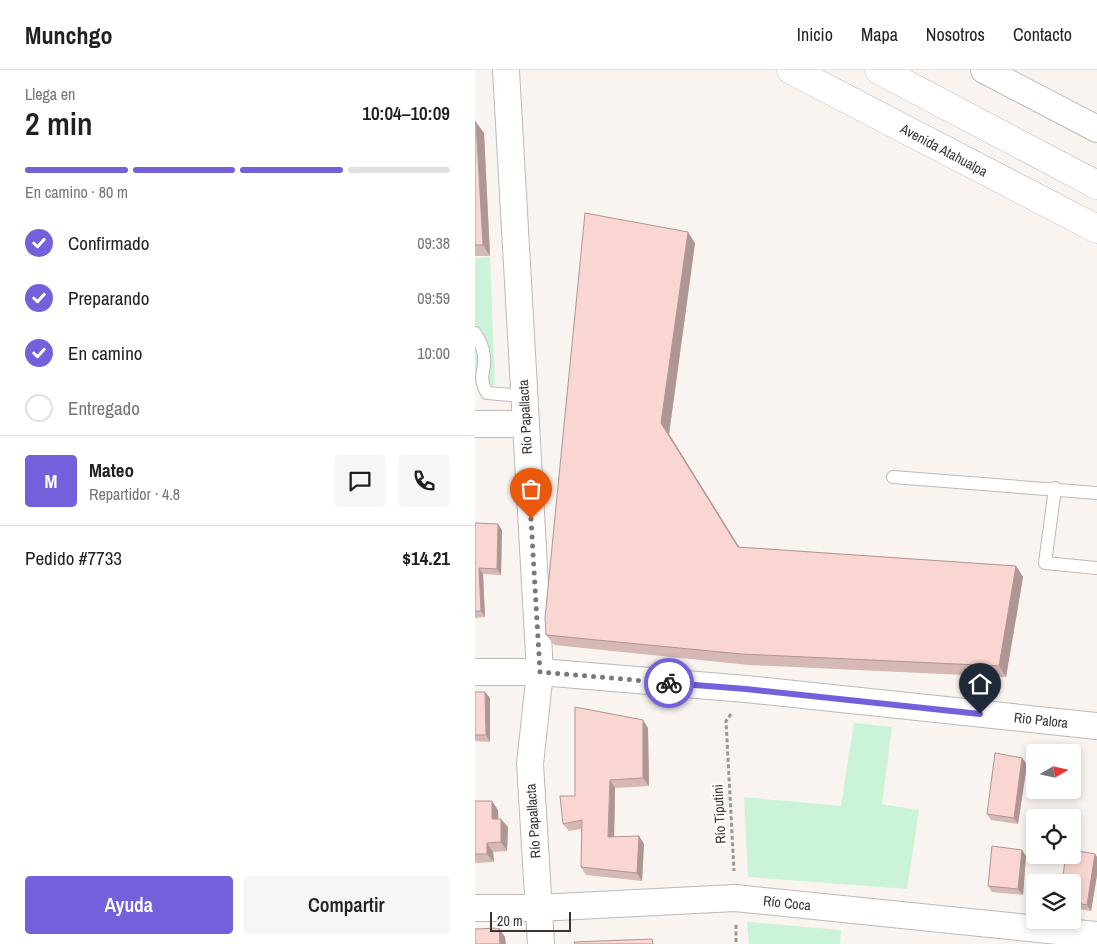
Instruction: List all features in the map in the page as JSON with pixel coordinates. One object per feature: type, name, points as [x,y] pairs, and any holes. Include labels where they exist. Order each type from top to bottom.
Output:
[{"type":"main road","name":"Avenida Atahualpa","points":[[791,70],[1097,229]]},
{"type":"main road","points":[[879,70],[1097,185]]},
{"type":"street","name":"Río Papallacta","points":[[505,70],[540,672],[530,764],[541,944]]},
{"type":"street","points":[[984,70],[1097,129]]},
{"type":"street","points":[[475,424],[526,424]]},
{"type":"street","name":"Rio Palora","points":[[475,672],[540,672],[746,689],[1097,726]]},
{"type":"street","name":"Río Coca","points":[[475,908],[538,908],[735,898],[1097,935]]},
{"type":"lane","points":[[475,333],[481,342],[485,358],[478,378],[487,392],[524,396]]},
{"type":"lane","points":[[893,477],[1055,488],[1097,493]]},
{"type":"lane","points":[[1055,488],[1045,563],[1097,568]]},
{"type":"path","name":"Río Tiputini","points":[[736,944],[726,722],[746,689]]},
{"type":"green space","points":[[490,257],[495,385],[475,385],[475,258]]},
{"type":"green space","points":[[854,723],[892,727],[882,804],[919,810],[907,889],[748,877],[744,797],[841,806]]},
{"type":"green space","points":[[747,922],[841,930],[840,944],[749,944]]},
{"type":"building","points":[[476,122],[483,245],[475,245]]},
{"type":"building","points":[[585,213],[688,232],[661,423],[738,547],[1016,566],[999,666],[741,654],[546,635],[545,618]]},
{"type":"building","points":[[475,523],[498,524],[497,569],[479,568],[481,611],[475,611]]},
{"type":"building","points":[[475,692],[485,692],[486,735],[475,735]]},
{"type":"building","points":[[575,707],[643,720],[643,778],[610,780],[608,837],[639,836],[637,873],[581,867],[582,820],[563,824],[560,796],[575,796]]},
{"type":"building","points":[[995,753],[1022,758],[1014,818],[987,814]]},
{"type":"building","points":[[475,801],[492,801],[492,819],[501,819],[501,842],[487,843],[487,854],[475,854]]},
{"type":"building","points":[[992,846],[1022,850],[1018,889],[988,886]]},
{"type":"building","points":[[1081,851],[1095,854],[1087,905],[1081,904],[1081,874],[1063,874],[1065,864],[1081,864]]},
{"type":"building","points":[[499,928],[500,944],[475,944],[475,929]]},
{"type":"building","points":[[652,939],[653,944],[575,944],[574,942]]},
{"type":"way so far","points":[[531,519],[540,672],[669,683]]},
{"type":"route","points":[[669,683],[746,689],[980,714]]}]
